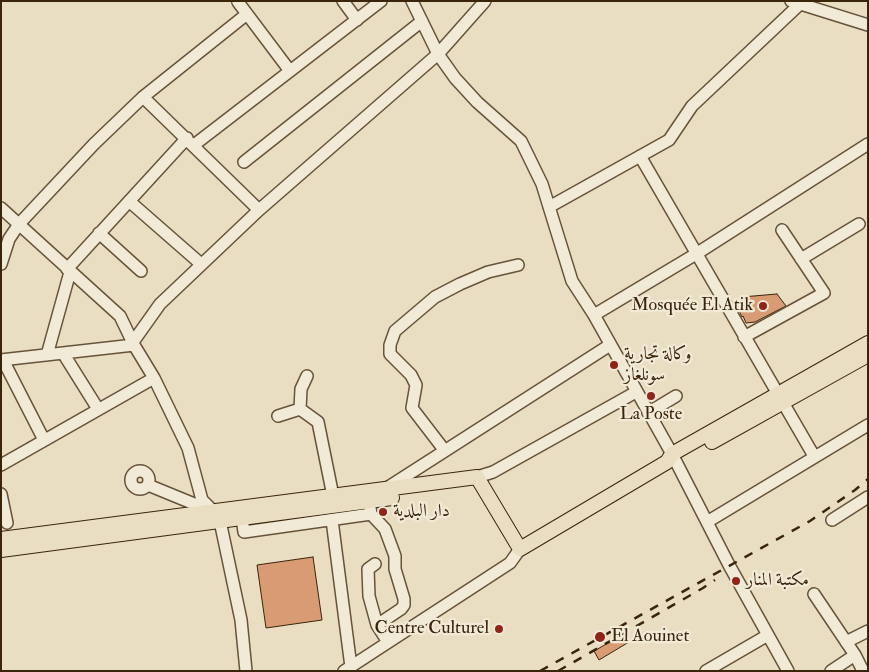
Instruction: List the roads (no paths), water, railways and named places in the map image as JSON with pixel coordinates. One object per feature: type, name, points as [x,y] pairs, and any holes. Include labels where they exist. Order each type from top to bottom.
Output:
[{"type":"main road","points":[[479,482],[520,549],[672,459],[859,356],[868,343]]},
{"type":"main road","points":[[216,516],[242,518],[370,508],[479,482]]},
{"type":"main road","points":[[1,550],[61,537],[216,516],[334,496],[385,489],[479,482]]},
{"type":"main road","points":[[1,539],[61,537]]},
{"type":"street","points":[[239,1],[290,71]]},
{"type":"street","points":[[47,355],[68,271],[99,233],[129,201],[190,142],[290,71],[382,1]]},
{"type":"street","points":[[412,1],[438,54],[455,78],[477,102],[521,141],[542,184],[572,280],[594,314],[788,671]]},
{"type":"street","points":[[44,440],[2,360],[133,344],[160,304],[260,210],[438,54],[485,1]]},
{"type":"street","points":[[346,2],[357,20]]},
{"type":"street","points":[[549,207],[669,140],[692,106],[795,3],[868,25]]},
{"type":"street","points":[[1,264],[9,239],[19,224],[94,144],[143,97],[247,14]]},
{"type":"street","points":[[244,162],[422,21]]},
{"type":"street","points":[[143,97],[260,210]]},
{"type":"street","points":[[594,314],[696,254],[868,144]]},
{"type":"street","points":[[640,156],[814,456]]},
{"type":"street","points":[[129,201],[202,264]]},
{"type":"street","points":[[1,208],[68,271],[120,316],[133,344],[154,378],[188,448],[202,500],[216,516],[241,620],[246,671]]},
{"type":"street","points":[[801,259],[859,224]]},
{"type":"street","points":[[744,337],[824,293],[782,230]]},
{"type":"street","points":[[99,233],[141,271]]},
{"type":"street","points":[[445,451],[412,408],[416,385],[411,376],[390,354],[390,345],[395,331],[436,296],[488,272],[518,265]]},
{"type":"street","points":[[385,489],[610,345]]},
{"type":"street","points":[[63,353],[98,409]]},
{"type":"street","points":[[300,409],[301,388],[307,376]]},
{"type":"street","points":[[1,465],[154,378]]},
{"type":"street","points":[[479,482],[493,472],[636,392]]},
{"type":"street","points":[[648,413],[676,396]]},
{"type":"street","points":[[278,416],[300,409]]},
{"type":"street","points":[[300,409],[318,422],[334,496]]},
{"type":"street","points":[[707,522],[868,424]]},
{"type":"street","points":[[148,485],[216,516]]},
{"type":"street","points":[[1,494],[7,523]]},
{"type":"street","points":[[832,520],[868,497]]},
{"type":"street","points":[[242,518],[244,532],[332,520],[370,508],[385,529],[395,556],[395,569],[404,599],[404,605],[401,609],[378,625]]},
{"type":"street","points":[[332,520],[348,669],[510,563],[520,549]]},
{"type":"street","points":[[375,564],[368,569],[368,596],[378,625],[388,642]]},
{"type":"street","points":[[814,594],[855,655],[863,671]]},
{"type":"street","points":[[846,642],[868,630]]},
{"type":"street","points":[[706,671],[768,635]]},
{"type":"street","points":[[831,671],[855,655]]},
{"type":"railway","points":[[540,671],[810,521],[868,479]]},
{"type":"railway","points":[[558,671],[715,580]]},
{"type":"place","name":"Mosquée El Atik","points":[[763,306]]},
{"type":"place","name":"وكالة تجارية سونلغاز","points":[[614,365]]},
{"type":"place","name":"La Poste","points":[[651,396]]},
{"type":"place","name":"دار البلدية","points":[[383,512]]},
{"type":"place","name":"مكتبة المنار","points":[[736,581]]},
{"type":"place","name":"Centre Culturel","points":[[499,629]]},
{"type":"place","name":"El Aouinet","points":[[600,637]]}]
